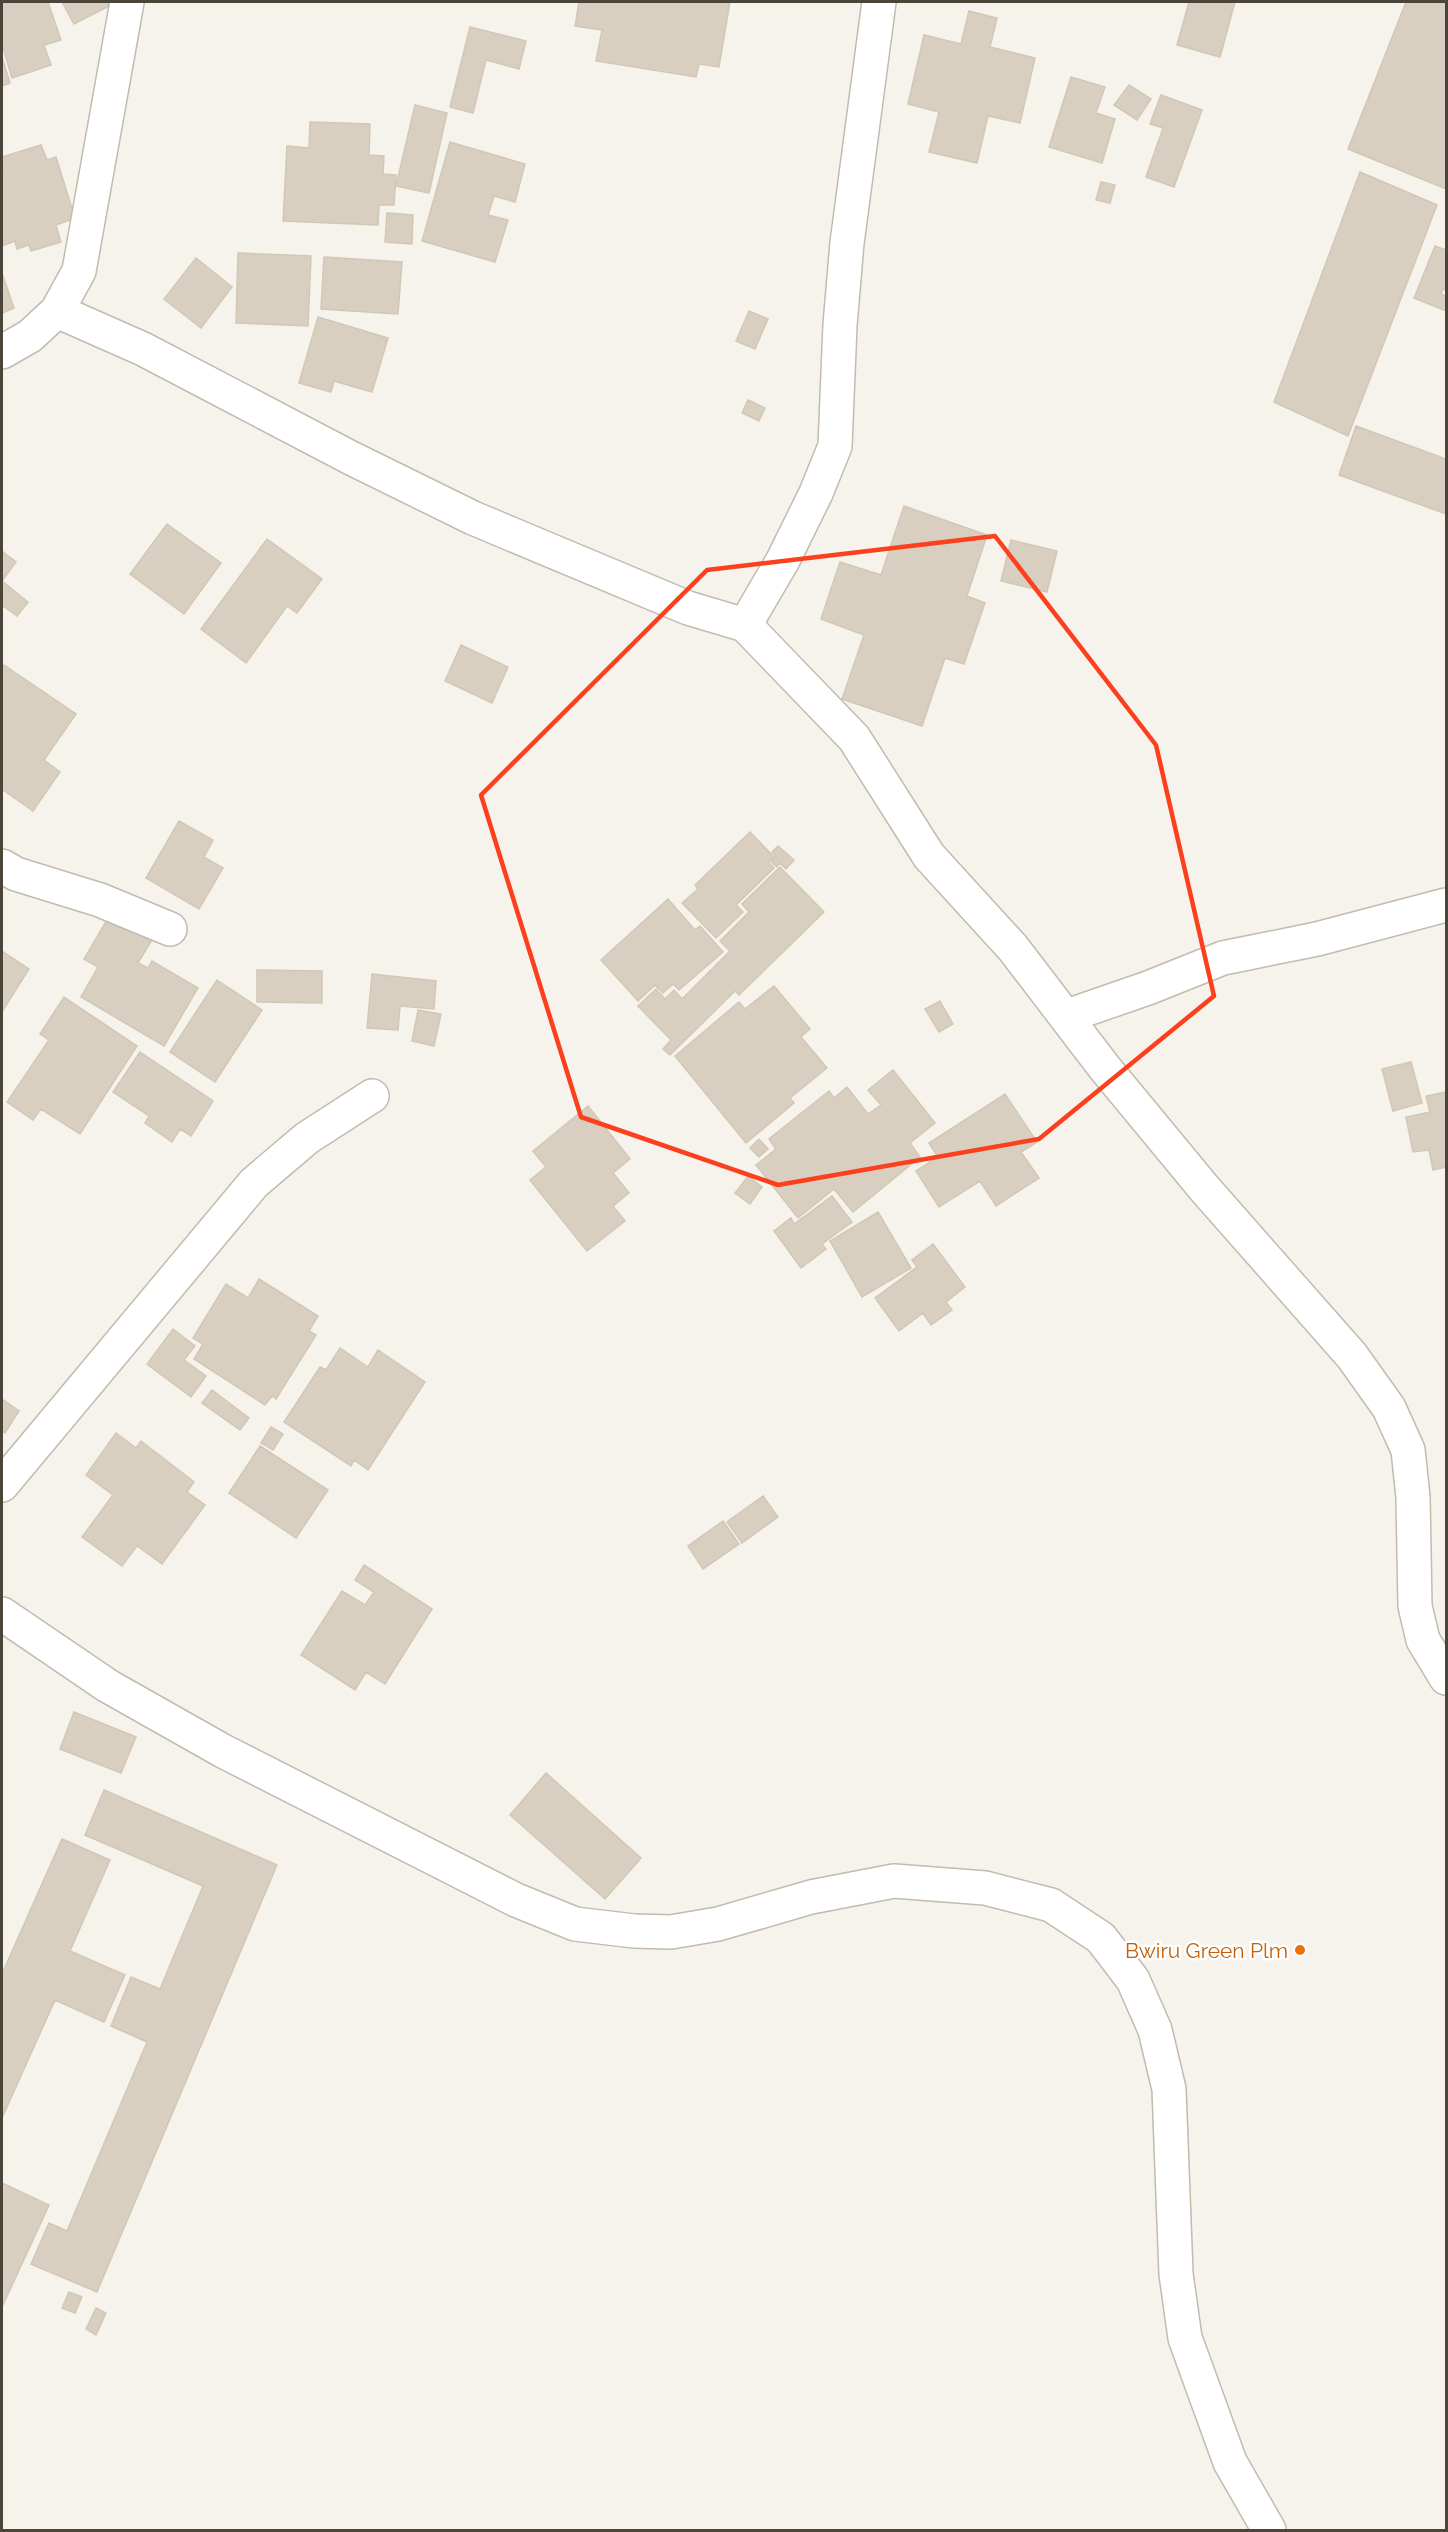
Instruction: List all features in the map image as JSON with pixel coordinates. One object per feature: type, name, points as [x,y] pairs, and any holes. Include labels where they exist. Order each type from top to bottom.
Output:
[{"type":"street","points":[[2,352],[30,336],[57,311],[79,271],[127,2]]},
{"type":"street","points":[[744,625],[783,560],[836,446],[840,325],[847,243],[879,2]]},
{"type":"street","points":[[57,311],[143,349],[351,458],[473,518],[688,608],[744,625],[854,738],[929,856],[1013,948],[1104,1067],[1204,1188],[1352,1356],[1389,1408],[1408,1450],[1413,1497],[1415,1606],[1423,1640],[1446,1678]]},
{"type":"street","points":[[2,866],[16,874],[100,900],[170,929]]},
{"type":"street","points":[[1067,1016],[1148,988],[1223,958],[1317,939],[1446,905]]},
{"type":"street","points":[[2,1485],[254,1183],[307,1138],[372,1096]]},
{"type":"street","points":[[2,1614],[108,1686],[223,1751],[516,1900],[575,1924],[634,1931],[671,1932],[718,1924],[811,1897],[894,1881],[985,1888],[1051,1905],[1101,1938],[1133,1980],[1155,2030],[1169,2090],[1176,2274],[1185,2338],[1230,2462],[1269,2530]]},
{"type":"highlighted area","points":[[995,536],[1156,745],[1214,996],[1039,1139],[778,1185],[581,1117],[481,795],[707,570]]},
{"type":"building","points":[[2,2],[48,2],[61,40],[44,45],[51,65],[12,78],[2,44]]},
{"type":"building","points":[[62,2],[109,2],[111,5],[74,24]]},
{"type":"building","points":[[579,2],[730,2],[719,67],[699,64],[696,77],[596,61],[602,30],[575,26]]},
{"type":"building","points":[[1189,2],[1235,2],[1220,57],[1177,45]]},
{"type":"building","points":[[1406,2],[1446,2],[1446,189],[1348,149]]},
{"type":"building","points":[[969,11],[997,18],[990,47],[1035,58],[1020,123],[988,116],[977,163],[929,152],[939,112],[908,104],[924,35],[961,44]]},
{"type":"building","points":[[470,27],[526,41],[519,69],[486,60],[473,113],[450,107]]},
{"type":"building","points":[[2,57],[10,83],[2,86]]},
{"type":"building","points":[[1071,77],[1105,87],[1096,113],[1115,119],[1102,163],[1049,147]]},
{"type":"building","points":[[1129,85],[1151,99],[1137,120],[1114,105]]},
{"type":"building","points":[[1161,95],[1202,110],[1174,187],[1146,177],[1163,128],[1150,124]]},
{"type":"building","points":[[415,105],[447,113],[429,193],[396,186]]},
{"type":"building","points":[[310,122],[370,124],[369,155],[384,156],[383,174],[396,175],[394,205],[379,205],[378,225],[283,221],[287,146],[309,148]]},
{"type":"building","points":[[450,142],[525,164],[515,202],[494,196],[488,215],[508,220],[495,262],[422,241]]},
{"type":"building","points":[[41,145],[47,160],[56,157],[75,218],[56,225],[61,242],[31,251],[29,245],[17,249],[15,241],[2,246],[2,157]]},
{"type":"building","points":[[1360,172],[1437,205],[1348,436],[1274,402]]},
{"type":"building","points":[[1101,182],[1115,185],[1110,203],[1096,200]]},
{"type":"building","points":[[387,213],[413,215],[412,244],[385,242]]},
{"type":"building","points":[[1435,246],[1446,250],[1446,290],[1443,289],[1441,294],[1446,296],[1446,311],[1414,298]]},
{"type":"building","points":[[238,253],[311,256],[308,326],[236,323]]},
{"type":"building","points":[[324,257],[402,262],[398,314],[321,309]]},
{"type":"building","points":[[196,258],[232,287],[201,328],[164,299]]},
{"type":"building","points":[[2,273],[14,308],[2,313]]},
{"type":"building","points":[[749,311],[768,319],[755,349],[736,341]]},
{"type":"building","points":[[318,317],[388,338],[372,392],[334,381],[331,392],[299,383]]},
{"type":"building","points":[[748,400],[765,408],[759,421],[742,413]]},
{"type":"building","points":[[1356,426],[1446,459],[1446,514],[1339,475]]},
{"type":"building","points":[[904,506],[987,535],[967,596],[985,603],[964,664],[945,658],[922,726],[842,699],[864,635],[821,619],[840,562],[881,575]]},
{"type":"building","points":[[167,524],[221,563],[184,614],[130,574]]},
{"type":"building","points":[[267,539],[322,579],[297,613],[287,606],[246,663],[201,629]]},
{"type":"building","points":[[1011,540],[1057,551],[1047,592],[1001,581]]},
{"type":"building","points":[[2,551],[16,562],[2,581]]},
{"type":"building","points":[[2,581],[28,602],[17,616],[2,605]]},
{"type":"building","points":[[461,645],[508,667],[492,703],[445,681]]},
{"type":"building","points":[[4,665],[76,714],[44,760],[60,772],[33,811],[2,789],[2,668]]},
{"type":"building","points":[[179,821],[213,840],[204,857],[223,868],[199,909],[146,878]]},
{"type":"building","points":[[750,832],[774,857],[768,862],[774,868],[736,905],[743,912],[716,938],[682,903],[698,889],[695,885]]},
{"type":"building","points":[[778,846],[794,860],[786,869],[780,863],[777,867],[771,862],[776,856],[772,852]]},
{"type":"building","points":[[780,867],[824,912],[739,995],[735,991],[670,1055],[663,1049],[671,1040],[638,1006],[656,989],[665,999],[674,990],[682,999],[730,951],[720,941],[749,912],[742,904]]},
{"type":"building","points":[[668,899],[695,930],[700,926],[723,952],[679,990],[673,984],[663,993],[655,985],[638,1001],[601,960]]},
{"type":"building","points":[[111,913],[153,938],[138,963],[148,968],[152,961],[198,988],[164,1046],[81,997],[98,967],[84,959]]},
{"type":"building","points":[[2,951],[29,969],[2,1012]]},
{"type":"building","points":[[257,970],[322,971],[322,1003],[257,1002]]},
{"type":"building","points":[[372,974],[436,981],[434,1009],[400,1006],[398,1030],[367,1028]]},
{"type":"building","points":[[217,980],[262,1010],[215,1082],[170,1052]]},
{"type":"building","points":[[774,986],[810,1029],[801,1037],[827,1068],[790,1098],[794,1103],[746,1143],[675,1056],[739,1002],[745,1009]]},
{"type":"building","points":[[64,997],[137,1046],[80,1134],[41,1109],[33,1120],[7,1102],[49,1040],[40,1034]]},
{"type":"building","points":[[940,1001],[953,1024],[939,1032],[925,1009]]},
{"type":"building","points":[[418,1010],[441,1014],[434,1046],[412,1041]]},
{"type":"building","points":[[140,1052],[213,1101],[191,1136],[180,1129],[172,1142],[145,1123],[149,1116],[113,1092]]},
{"type":"building","points":[[1411,1062],[1422,1103],[1393,1111],[1382,1069]]},
{"type":"building","points":[[893,1070],[935,1123],[910,1143],[920,1157],[853,1212],[834,1189],[798,1218],[756,1165],[776,1149],[769,1139],[829,1091],[834,1098],[847,1087],[868,1114],[881,1105],[868,1090]]},
{"type":"building","points":[[1446,1092],[1446,1167],[1433,1170],[1429,1150],[1413,1152],[1406,1117],[1430,1112],[1426,1096]]},
{"type":"building","points":[[1005,1094],[1037,1142],[1021,1152],[1039,1178],[996,1206],[980,1181],[939,1207],[916,1171],[938,1157],[929,1143]]},
{"type":"building","points":[[588,1106],[630,1159],[613,1173],[629,1193],[613,1206],[625,1221],[587,1251],[530,1180],[546,1167],[533,1151]]},
{"type":"building","points":[[759,1139],[768,1149],[759,1157],[750,1148]]},
{"type":"building","points":[[748,1176],[762,1187],[750,1204],[735,1193]]},
{"type":"building","points":[[832,1196],[852,1222],[822,1244],[826,1249],[801,1268],[774,1231],[791,1218],[794,1224]]},
{"type":"building","points":[[878,1212],[911,1268],[862,1297],[830,1241]]},
{"type":"building","points":[[933,1244],[965,1287],[946,1302],[952,1310],[931,1325],[923,1313],[899,1331],[875,1298],[917,1267],[912,1260]]},
{"type":"building","points":[[259,1279],[318,1316],[309,1331],[316,1335],[276,1399],[272,1396],[265,1405],[194,1359],[203,1344],[193,1338],[226,1284],[248,1298]]},
{"type":"building","points":[[173,1329],[195,1346],[184,1360],[206,1376],[191,1397],[147,1364]]},
{"type":"building","points":[[340,1348],[368,1367],[378,1350],[425,1382],[368,1470],[354,1460],[351,1466],[284,1422],[320,1367],[326,1370]]},
{"type":"building","points":[[212,1390],[249,1418],[240,1430],[202,1403]]},
{"type":"building","points":[[2,1399],[19,1411],[5,1433],[2,1431]]},
{"type":"building","points":[[271,1427],[283,1434],[273,1450],[261,1443]]},
{"type":"building","points":[[116,1433],[136,1448],[141,1441],[194,1482],[187,1492],[205,1505],[162,1564],[137,1546],[122,1566],[82,1537],[113,1495],[86,1475]]},
{"type":"building","points":[[260,1446],[328,1490],[296,1538],[229,1493]]},
{"type":"building","points":[[763,1496],[778,1517],[742,1543],[727,1522]]},
{"type":"building","points":[[723,1521],[739,1544],[703,1569],[688,1546]]},
{"type":"building","points":[[364,1565],[432,1609],[385,1684],[366,1672],[355,1690],[301,1655],[342,1591],[365,1605],[374,1592],[355,1580]]},
{"type":"building","points":[[74,1712],[136,1737],[121,1773],[60,1749]]},
{"type":"building","points":[[546,1773],[641,1858],[605,1899],[510,1815]]},
{"type":"building","points":[[104,1790],[277,1865],[97,2292],[31,2264],[49,2223],[67,2231],[147,2042],[111,2026],[131,1977],[160,1989],[203,1886],[85,1835]]},
{"type":"building","points":[[62,1839],[110,1860],[70,1951],[125,1975],[104,2022],[55,2000],[2,2118],[2,1974]]},
{"type":"building","points":[[2,2183],[49,2205],[3,2305],[2,2304]]},
{"type":"building","points":[[69,2292],[82,2297],[75,2313],[62,2308]]},
{"type":"building","points":[[96,2308],[106,2313],[96,2335],[86,2329]]},
{"type":"place","name":"Bwiru Green Plm","points":[[1300,1950]]}]
